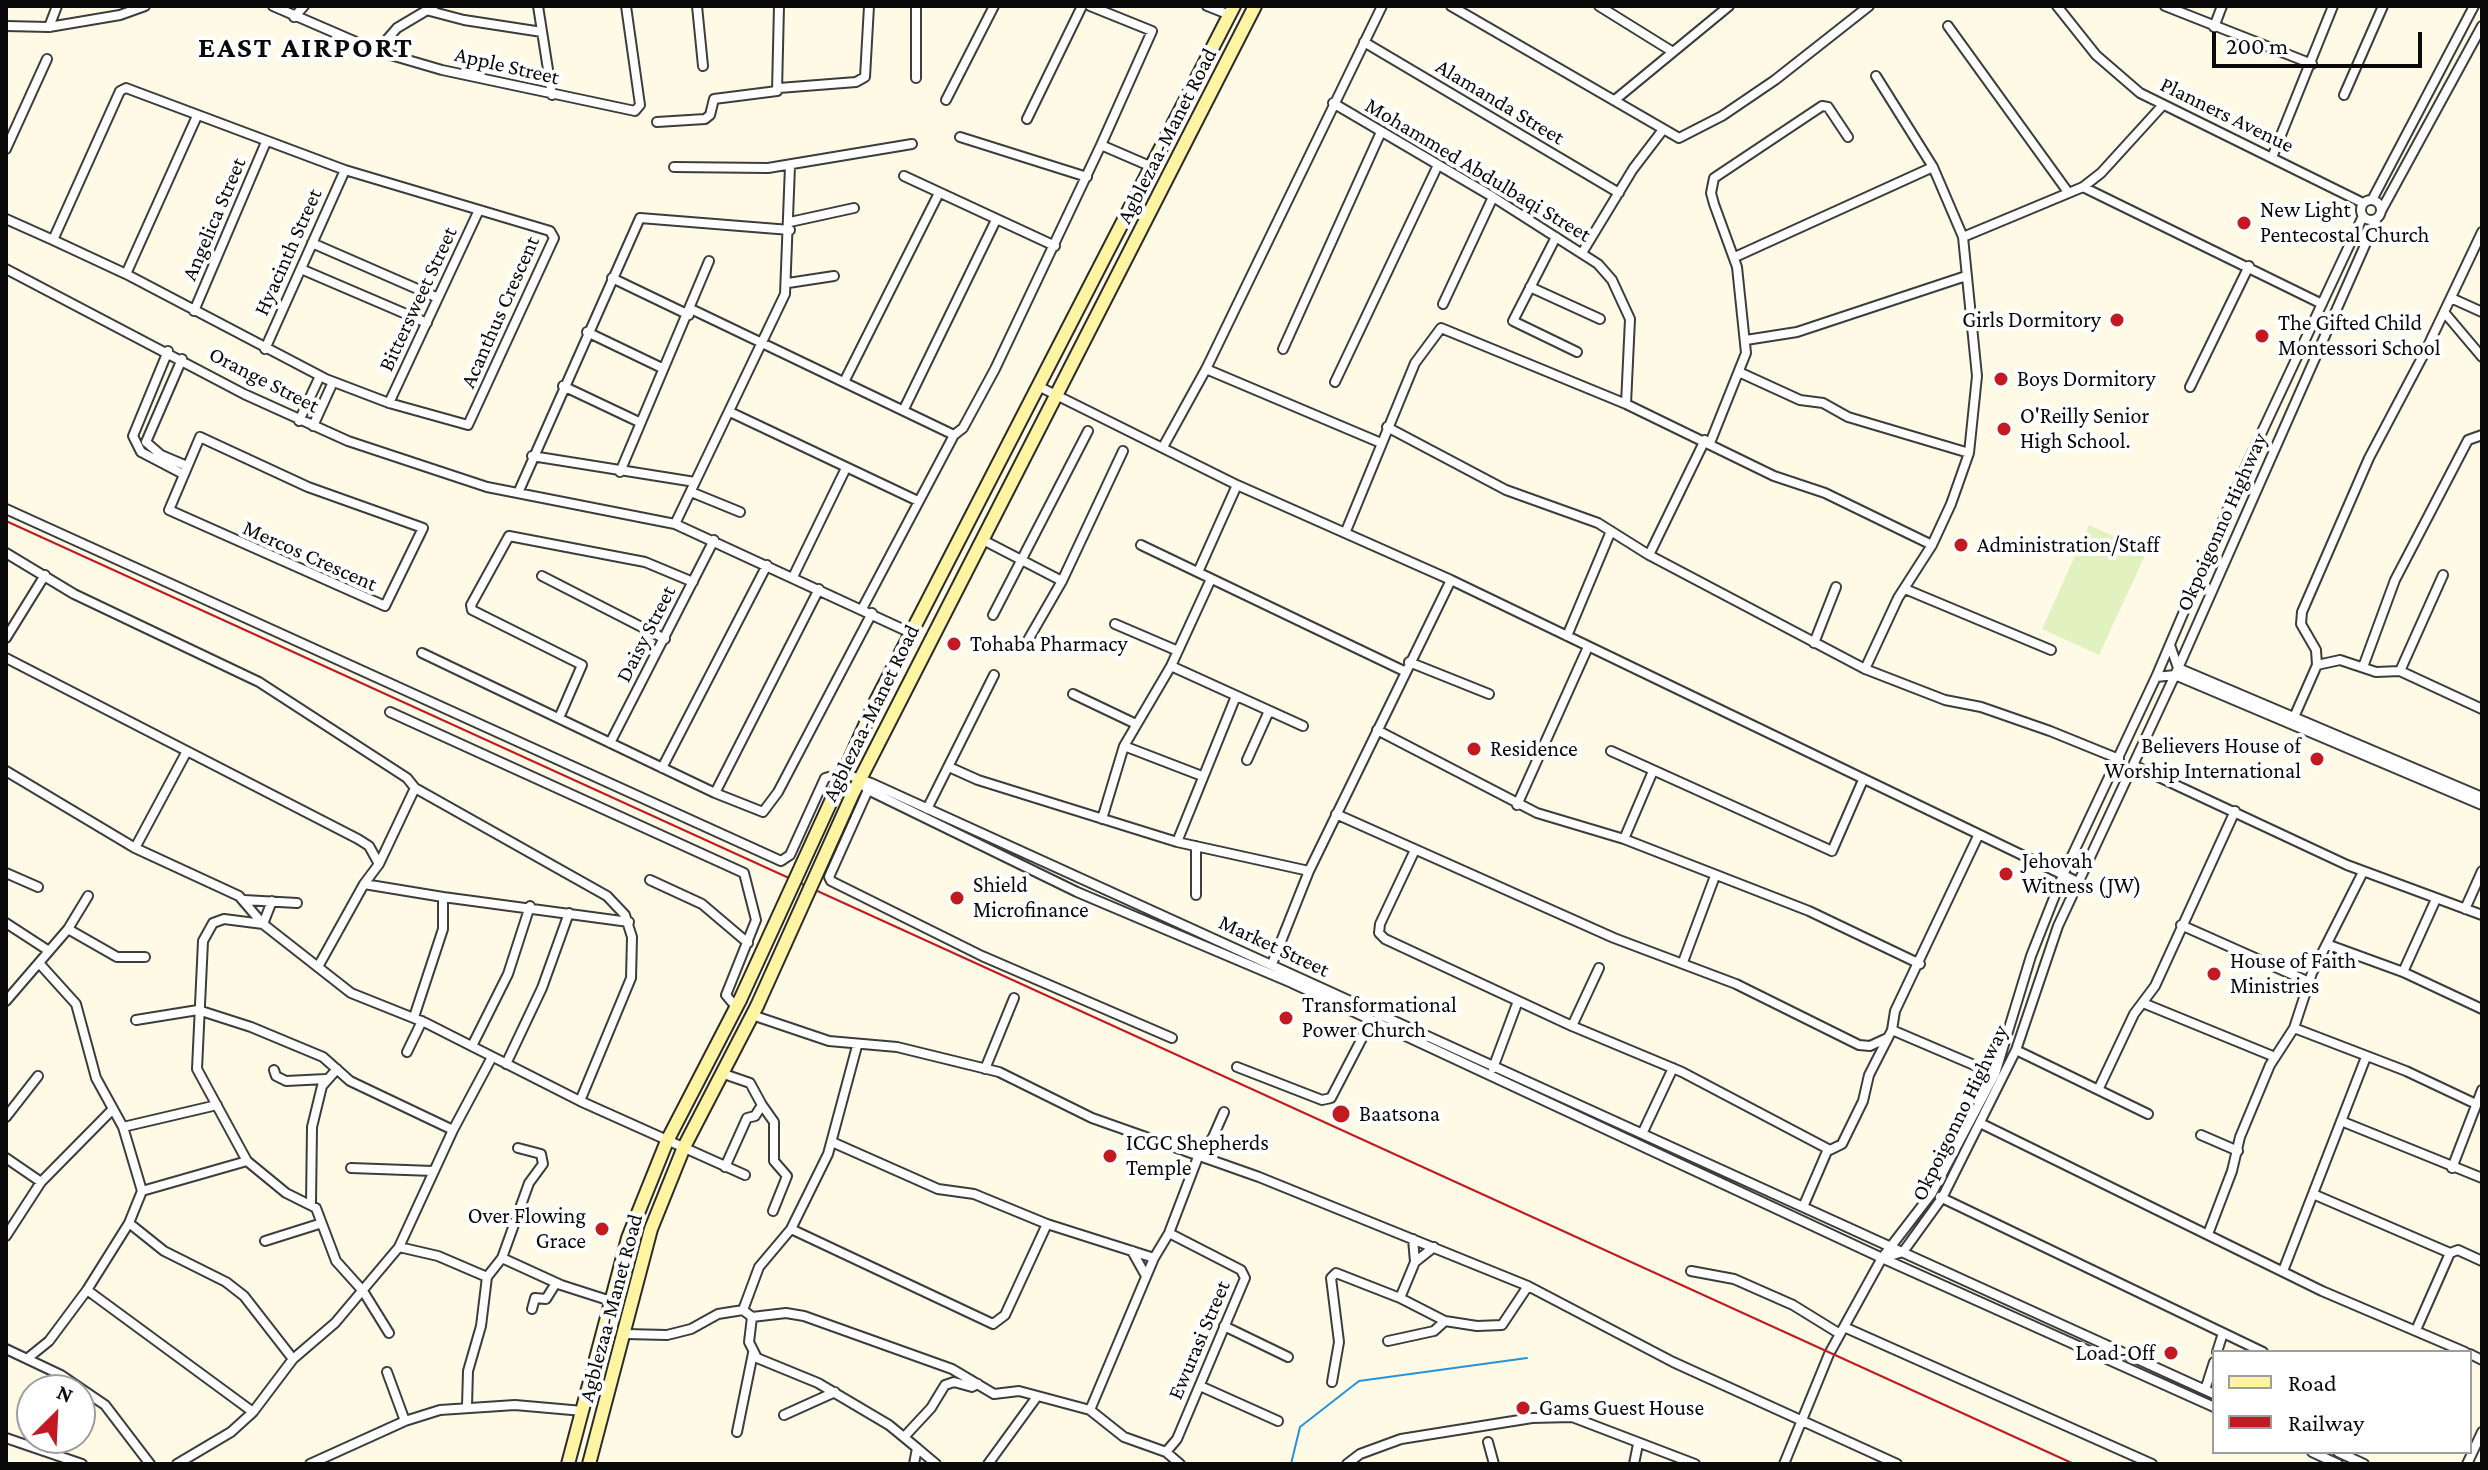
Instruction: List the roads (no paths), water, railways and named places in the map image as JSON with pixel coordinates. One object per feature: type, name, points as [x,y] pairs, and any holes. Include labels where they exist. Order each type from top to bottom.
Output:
[{"type":"main road","name":"Agblezaa-Manet Road","points":[[589,1464],[626,1334],[651,1229],[684,1147],[754,1011],[853,793],[863,785],[981,539],[1255,6]]},
{"type":"main road","name":"Agblezaa-Manet Road","points":[[568,1464],[614,1302],[628,1238],[667,1141],[738,1004],[911,633],[1232,11]]},
{"type":"street","points":[[49,27],[57,6]]},
{"type":"street","points":[[6,26],[49,27],[120,15],[145,6]]},
{"type":"street","name":"Apple Street","points":[[273,6],[377,51],[552,95],[639,109],[626,6]]},
{"type":"street","points":[[294,17],[304,6]]},
{"type":"street","points":[[538,6],[552,95]]},
{"type":"street","points":[[697,6],[703,66]]},
{"type":"street","points":[[779,6],[779,88]]},
{"type":"street","points":[[657,122],[705,119],[710,115],[714,99],[779,88],[856,82],[865,77],[869,6]]},
{"type":"street","points":[[916,6],[916,78]]},
{"type":"street","points":[[946,100],[994,6]]},
{"type":"street","points":[[1027,119],[1082,6]]},
{"type":"street","points":[[862,609],[954,435],[973,410],[1055,246],[1153,36],[1148,29],[1090,6]]},
{"type":"street","points":[[1207,6],[1232,11]]},
{"type":"street","points":[[1163,447],[1206,369],[1382,6]]},
{"type":"street","points":[[1451,6],[1616,99],[1662,131],[1685,137],[1775,80],[1869,6]]},
{"type":"street","points":[[1599,6],[1673,52]]},
{"type":"street","points":[[1616,99],[1729,6]]},
{"type":"street","points":[[1853,6],[1860,14]]},
{"type":"street","points":[[2165,6],[2312,64]]},
{"type":"street","points":[[2214,27],[2222,6]]},
{"type":"street","points":[[2273,155],[2333,6]]},
{"type":"street","points":[[2344,95],[2383,6]]},
{"type":"street","points":[[2368,201],[2380,204],[2379,214],[2368,220],[2363,216],[2368,201],[2474,6]]},
{"type":"street","name":"Planners Avenue","points":[[2059,7],[2118,77],[2162,106],[2368,201]]},
{"type":"street","points":[[377,51],[397,28],[430,8],[464,20],[542,32]]},
{"type":"street","points":[[1948,26],[2068,192]]},
{"type":"street","name":"Okpoigonno Highway","points":[[1898,1266],[1904,1252],[1942,1198],[2016,1050],[2058,926],[2176,672],[2379,214],[2482,26]]},
{"type":"street","name":"Alamanda Street","points":[[1364,42],[1619,193]]},
{"type":"street","points":[[6,149],[47,59]]},
{"type":"street","points":[[1865,669],[1898,598],[1932,545],[1969,453],[1977,376],[1963,237],[1933,167],[1876,76]]},
{"type":"street","name":"Acanthus Crescent","points":[[6,219],[126,274],[333,382],[389,403],[468,425],[554,238],[550,231],[345,170],[123,88],[53,240]]},
{"type":"street","name":"Mohammed Abdulbaqi Street","points":[[1333,103],[1582,253],[1612,280],[1630,319],[1626,404]]},
{"type":"street","points":[[1649,555],[1741,373],[1746,340],[1735,257],[1711,193],[1714,178],[1822,106],[1828,107],[1848,137]]},
{"type":"street","points":[[1963,237],[2083,187],[2101,173],[2162,106]]},
{"type":"street","points":[[126,274],[197,116]]},
{"type":"street","points":[[1582,253],[1662,131]]},
{"type":"street","points":[[1283,349],[1381,132]]},
{"type":"street","points":[[960,137],[1087,177]]},
{"type":"street","name":"Angelica Street","points":[[194,311],[266,142]]},
{"type":"street","points":[[674,167],[790,166],[912,144]]},
{"type":"street","points":[[1101,145],[1152,167]]},
{"type":"street","points":[[1335,382],[1438,165]]},
{"type":"street","points":[[675,524],[788,283],[790,166]]},
{"type":"street","points":[[1735,257],[1933,167]]},
{"type":"street","name":"Hyacinth Street","points":[[265,349],[345,170]]},
{"type":"street","points":[[904,176],[1055,246]]},
{"type":"street","points":[[2083,187],[2322,304]]},
{"type":"street","points":[[845,380],[939,193]]},
{"type":"street","points":[[1443,304],[1493,197]]},
{"type":"street","points":[[518,493],[640,218],[790,226],[854,208]]},
{"type":"street","name":"Bittersweet Street","points":[[389,403],[479,210]]},
{"type":"street","name":"Okpoigonno Highway","points":[[1784,1464],[1842,1331],[1882,1258],[1932,1193],[1995,1074],[2031,956],[2063,875],[2119,759],[2247,464],[2363,216]]},
{"type":"street","points":[[904,409],[996,220]]},
{"type":"street","points":[[2292,720],[2317,665],[2316,650],[2301,624],[2302,612],[2369,458],[2482,232]]},
{"type":"street","points":[[1556,237],[1514,323],[1577,352]]},
{"type":"street","points":[[312,243],[438,298]]},
{"type":"street","points":[[620,472],[709,261]]},
{"type":"street","points":[[2190,387],[2249,266]]},
{"type":"street","name":"Orange Street","points":[[6,269],[299,421],[435,471],[518,493],[675,524],[911,633]]},
{"type":"street","points":[[301,269],[427,323]]},
{"type":"street","points":[[788,283],[834,276]]},
{"type":"street","points":[[1746,340],[1797,332],[1966,276]]},
{"type":"street","points":[[612,278],[845,380],[954,435]]},
{"type":"street","points":[[1530,287],[1600,319]]},
{"type":"street","points":[[2451,298],[2482,312]]},
{"type":"street","points":[[2444,312],[2482,357]]},
{"type":"street","points":[[1346,531],[1415,363],[1441,328],[1626,404],[1708,441],[1774,476],[1825,493],[1932,545]]},
{"type":"street","points":[[587,332],[662,368]]},
{"type":"street","points":[[168,351],[133,436],[141,452],[185,470]]},
{"type":"street","points":[[182,359],[146,442],[185,470]]},
{"type":"street","points":[[1206,369],[1381,443]]},
{"type":"street","points":[[1741,373],[1800,400],[1823,403],[1848,417],[1922,442],[1969,453]]},
{"type":"street","points":[[299,421],[320,376]]},
{"type":"street","points":[[313,426],[333,382]]},
{"type":"street","points":[[563,386],[639,422]]},
{"type":"street","points":[[1038,386],[1237,485],[1451,580],[2078,882]]},
{"type":"street","points":[[730,412],[918,501]]},
{"type":"street","points":[[1387,427],[1506,490],[1576,514],[1611,531],[1649,555],[1865,669],[1945,700],[1981,707],[2050,731],[2119,759]]},
{"type":"street","points":[[993,615],[1088,431]]},
{"type":"street","points":[[2363,667],[2395,580],[2468,440],[2482,435]]},
{"type":"street","name":"Mercos Crescent","points":[[205,437],[308,487],[420,526],[422,533],[383,608],[172,513],[169,505],[185,470],[197,441],[205,437]]},
{"type":"street","points":[[1024,647],[1062,581],[1123,451]]},
{"type":"street","points":[[532,456],[695,482]]},
{"type":"street","points":[[793,577],[846,468]]},
{"type":"street","points":[[1198,572],[1237,485]]},
{"type":"street","points":[[691,492],[740,512]]},
{"type":"street","points":[[6,509],[781,861],[790,855],[825,778],[840,780]]},
{"type":"street","points":[[1567,636],[1611,531]]},
{"type":"street","points":[[559,718],[582,665],[472,610],[471,605],[509,536],[635,560],[693,582]]},
{"type":"street","points":[[981,539],[1062,581]]},
{"type":"street","name":"Daisy Street","points":[[610,743],[714,540]]},
{"type":"street","points":[[1141,545],[1404,671]]},
{"type":"street","points":[[6,553],[74,594],[259,682],[399,771],[415,788],[607,896],[629,922],[631,978],[580,1101]]},
{"type":"street","points":[[662,768],[767,565]]},
{"type":"street","points":[[6,638],[45,575]]},
{"type":"street","points":[[2400,671],[2443,575]]},
{"type":"street","points":[[542,576],[665,639]]},
{"type":"street","points":[[1102,819],[1124,746],[1171,666],[1211,579]]},
{"type":"street","points":[[1272,964],[1309,871],[1451,580]]},
{"type":"street","points":[[1814,643],[1836,587]]},
{"type":"street","points":[[715,793],[819,589]]},
{"type":"street","points":[[1905,589],[2051,650]]},
{"type":"street","points":[[422,653],[715,793],[760,811],[768,810],[872,613]]},
{"type":"street","points":[[1115,624],[1178,651]]},
{"type":"street","points":[[2170,644],[2176,672]]},
{"type":"street","points":[[1517,805],[1588,647]]},
{"type":"street","points":[[6,672],[9,660],[364,842],[379,864]]},
{"type":"street","points":[[2317,665],[2340,660],[2389,674],[2400,671],[2482,709]]},
{"type":"street","points":[[1409,662],[1489,694]]},
{"type":"street","points":[[1171,666],[1303,726]]},
{"type":"street","points":[[2156,677],[2176,672],[2482,797]]},
{"type":"street","points":[[927,809],[994,675]]},
{"type":"street","points":[[1073,694],[1136,724]]},
{"type":"street","points":[[1177,842],[1236,696]]},
{"type":"street","points":[[1247,760],[1269,711]]},
{"type":"street","points":[[390,712],[744,873],[756,920],[726,995],[738,1004]]},
{"type":"street","points":[[2292,720],[2482,805]]},
{"type":"street","points":[[1377,730],[1517,805],[1624,839],[1809,911],[1920,964]]},
{"type":"street","points":[[1124,746],[1202,776]]},
{"type":"street","points":[[135,848],[187,751]]},
{"type":"street","points":[[1611,751],[1832,851],[1863,780]]},
{"type":"street","points":[[2133,765],[2363,872],[2405,884],[2482,915]]},
{"type":"street","points":[[949,767],[1177,842],[1309,871]]},
{"type":"street","points":[[6,771],[135,848],[244,900],[297,903]]},
{"type":"street","points":[[1624,839],[1653,771]]},
{"type":"street","name":"Market Street","points":[[840,780],[863,785],[927,809],[2210,1392]]},
{"type":"street","points":[[863,785],[829,877],[831,881],[982,956],[1172,1038]]},
{"type":"street","name":"Market Street","points":[[863,785],[1077,892],[1292,983],[1874,1252],[1898,1266],[2212,1406]]},
{"type":"street","points":[[319,965],[364,884],[379,864],[415,788]]},
{"type":"street","points":[[2099,1088],[2155,986],[2235,811]]},
{"type":"street","points":[[1336,814],[1414,852],[1614,938],[1683,962],[1859,1045],[1870,1046],[1885,1039]]},
{"type":"street","points":[[1803,1207],[1828,1149],[1842,1144],[1863,1101],[1869,1075],[1892,1030],[1895,1011],[1920,964],[1978,836]]},
{"type":"street","points":[[1196,846],[1196,895]]},
{"type":"street","points":[[1414,852],[1379,933],[1385,939],[1572,1026],[1673,1068],[1828,1149]]},
{"type":"street","points":[[2465,909],[2482,871]]},
{"type":"street","points":[[2208,1234],[2275,1057],[2294,1028],[2309,982],[2363,872]]},
{"type":"street","points":[[6,873],[38,887]]},
{"type":"street","points":[[1683,962],[1715,876]]},
{"type":"street","points":[[650,880],[702,904],[748,943]]},
{"type":"street","points":[[364,884],[629,922]]},
{"type":"street","points":[[8,994],[68,929],[88,896]]},
{"type":"street","points":[[407,1052],[443,929],[443,897]]},
{"type":"street","points":[[2403,972],[2436,899]]},
{"type":"street","points":[[244,900],[263,924],[351,993],[418,1019],[580,1101],[745,1175]]},
{"type":"street","points":[[263,924],[272,901]]},
{"type":"street","points":[[472,1046],[508,974],[530,906]]},
{"type":"street","points":[[506,1064],[562,941],[569,913]]},
{"type":"street","points":[[263,924],[224,919],[213,923],[203,941],[197,1069],[247,1161],[286,1193],[311,1204],[319,1215],[319,1224],[336,1261],[363,1291],[389,1333]]},
{"type":"street","points":[[6,923],[49,951]]},
{"type":"street","points":[[2181,925],[2309,982]]},
{"type":"street","points":[[68,929],[117,957],[145,957]]},
{"type":"street","points":[[2329,945],[2403,972],[2482,1009]]},
{"type":"street","points":[[28,1358],[49,1341],[87,1290],[129,1223],[142,1191],[123,1127],[111,1111],[96,1078],[76,1004],[39,963]]},
{"type":"street","points":[[1572,1026],[1599,968]]},
{"type":"street","points":[[985,1069],[1014,998]]},
{"type":"street","points":[[1493,1068],[1518,1001]]},
{"type":"street","points":[[2143,1003],[2275,1057]]},
{"type":"street","points":[[136,1020],[198,1010],[323,1057],[350,1081],[453,1130]]},
{"type":"street","points":[[754,1011],[829,1041],[857,1046],[897,1047],[985,1069],[1038,1089],[1092,1118],[1259,1177],[1528,1286],[1673,1362],[1897,1464]]},
{"type":"street","points":[[1237,1067],[1322,1100],[1331,1098],[1371,1021]]},
{"type":"street","points":[[2294,1028],[2406,1071],[2476,1104]]},
{"type":"street","points":[[1892,1030],[1995,1074]]},
{"type":"street","points":[[743,1310],[759,1267],[791,1229],[832,1142],[857,1046]]},
{"type":"street","points":[[2016,1050],[2148,1114]]},
{"type":"street","points":[[177,1464],[231,1432],[253,1412],[293,1359],[335,1323],[399,1247],[453,1130],[492,1057]]},
{"type":"street","points":[[2283,1271],[2366,1057]]},
{"type":"street","points":[[1642,1134],[1673,1068]]},
{"type":"street","points":[[311,1204],[310,1139],[326,1079],[337,1069]]},
{"type":"street","points":[[274,1070],[276,1076],[286,1081],[326,1079]]},
{"type":"street","points":[[721,1073],[750,1083],[774,1122],[774,1161],[787,1176],[773,1211]]},
{"type":"street","points":[[6,1117],[38,1076]]},
{"type":"street","points":[[2452,1168],[2482,1090]]},
{"type":"street","points":[[123,1127],[217,1105]]},
{"type":"street","points":[[725,1167],[747,1118],[755,1116],[762,1105]]},
{"type":"street","points":[[6,1236],[41,1182],[111,1111]]},
{"type":"street","points":[[1090,1410],[1154,1258],[1169,1233],[1198,1157],[1224,1112]]},
{"type":"street","points":[[2341,1121],[2482,1178]]},
{"type":"street","points":[[1980,1123],[2322,1291],[2461,1350]]},
{"type":"street","points":[[2201,1135],[2238,1151]]},
{"type":"street","points":[[832,1142],[938,1189],[974,1194],[1047,1224],[1154,1258]]},
{"type":"street","points":[[467,1406],[468,1371],[481,1326],[487,1277],[502,1258],[526,1190],[543,1164],[541,1154],[518,1148]]},
{"type":"street","points":[[6,1158],[41,1182]]},
{"type":"street","points":[[142,1191],[247,1161]]},
{"type":"street","points":[[351,1168],[433,1171]]},
{"type":"street","points":[[1932,1193],[2259,1350]]},
{"type":"street","points":[[2313,1194],[2450,1253],[2458,1250],[2482,1261]]},
{"type":"street","points":[[129,1223],[164,1251],[226,1282],[244,1296],[293,1359]]},
{"type":"street","points":[[265,1241],[319,1224]]},
{"type":"street","points":[[791,1229],[993,1324],[1005,1315],[1047,1224]]},
{"type":"street","name":"Ewurasi Street","points":[[1166,1452],[1177,1439],[1245,1273],[1169,1233]]},
{"type":"street","points":[[1400,1298],[1415,1262],[1413,1239]]},
{"type":"street","points":[[399,1247],[438,1256],[487,1277]]},
{"type":"street","points":[[1415,1262],[1434,1247]]},
{"type":"street","points":[[1132,1251],[1146,1276]]},
{"type":"street","points":[[1882,1258],[1904,1252]]},
{"type":"street","points":[[2416,1330],[2450,1253]]},
{"type":"street","points":[[502,1258],[556,1283],[614,1302]]},
{"type":"street","points":[[1691,1271],[1734,1279],[1842,1331],[2152,1464]]},
{"type":"street","points":[[1332,1382],[1339,1342],[1333,1274],[1341,1272],[1445,1321],[1477,1326],[1502,1325],[1528,1286]]},
{"type":"street","points":[[532,1309],[535,1298],[546,1299],[556,1283]]},
{"type":"street","points":[[87,1290],[253,1412]]},
{"type":"street","points":[[626,1334],[667,1335],[691,1329],[718,1314],[743,1310],[752,1317],[786,1313],[804,1316],[952,1369],[994,1394],[1019,1391],[1090,1410],[1124,1437],[1166,1452],[1180,1464]]},
{"type":"street","points":[[752,1317],[749,1342],[753,1353],[764,1364],[835,1392],[905,1436],[936,1464]]},
{"type":"street","points":[[1388,1341],[1434,1331],[1445,1321]]},
{"type":"street","points":[[1224,1326],[1288,1357]]},
{"type":"street","points":[[2218,1350],[2223,1333]]},
{"type":"street","points":[[6,1349],[28,1358],[105,1405],[150,1464]]},
{"type":"street","points":[[737,1432],[753,1353]]},
{"type":"street","points":[[387,1372],[405,1421]]},
{"type":"street","points":[[905,1436],[931,1408],[945,1385],[954,1382],[972,1387],[978,1384]]},
{"type":"street","points":[[1200,1386],[1278,1421]]},
{"type":"street","points":[[784,1415],[835,1392]]},
{"type":"street","points":[[988,1464],[1036,1398]]},
{"type":"street","points":[[310,1464],[405,1421],[467,1406],[515,1405],[583,1411]]},
{"type":"street","points":[[1347,1464],[1360,1454],[1401,1439],[1532,1418],[1572,1417],[1695,1464]]},
{"type":"street","points":[[2467,1464],[2482,1432]]},
{"type":"street","points":[[6,1438],[82,1464]]},
{"type":"street","points":[[1488,1442],[1494,1464]]},
{"type":"street","points":[[1634,1464],[1638,1444]]},
{"type":"street","points":[[914,1464],[917,1448]]},
{"type":"street","points":[[2316,1454],[2338,1464]]},
{"type":"street","points":[[2342,1454],[2364,1464]]},
{"type":"waterway","points":[[1291,1464],[1300,1427],[1359,1381],[1527,1358]]},
{"type":"railway","points":[[6,521],[2074,1464]]},
{"type":"place","name":"New Light Pentecostal Church","points":[[2244,223]]},
{"type":"place","name":"Girls Dormitory","points":[[2117,320]]},
{"type":"place","name":"The Gifted Child Montessori School","points":[[2262,336]]},
{"type":"place","name":"Boys Dormitory","points":[[2001,379]]},
{"type":"place","name":"O'Reilly Senior High School.","points":[[2004,429]]},
{"type":"place","name":"Administration/Staff","points":[[1961,545]]},
{"type":"place","name":"Tohaba Pharmacy","points":[[954,644]]},
{"type":"place","name":"Residence","points":[[1474,749]]},
{"type":"place","name":"Believers House of Worship International","points":[[2317,759]]},
{"type":"place","name":"Jehovah Witness (JW)","points":[[2006,874]]},
{"type":"place","name":"Shield Microfinance","points":[[957,898]]},
{"type":"place","name":"House of Faith Ministries","points":[[2214,974]]},
{"type":"place","name":"Transformational Power Church","points":[[1286,1018]]},
{"type":"place","name":"Baatsona","points":[[1341,1114]]},
{"type":"place","name":"ICGC Shepherds Temple","points":[[1110,1156]]},
{"type":"place","name":"Over Flowing Grace","points":[[602,1229]]},
{"type":"place","name":"Load-Off","points":[[2171,1353]]},
{"type":"place","name":"Gams Guest House","points":[[1523,1408]]},
{"type":"district","name":"EAST AIRPORT","points":[[306,48]]}]
